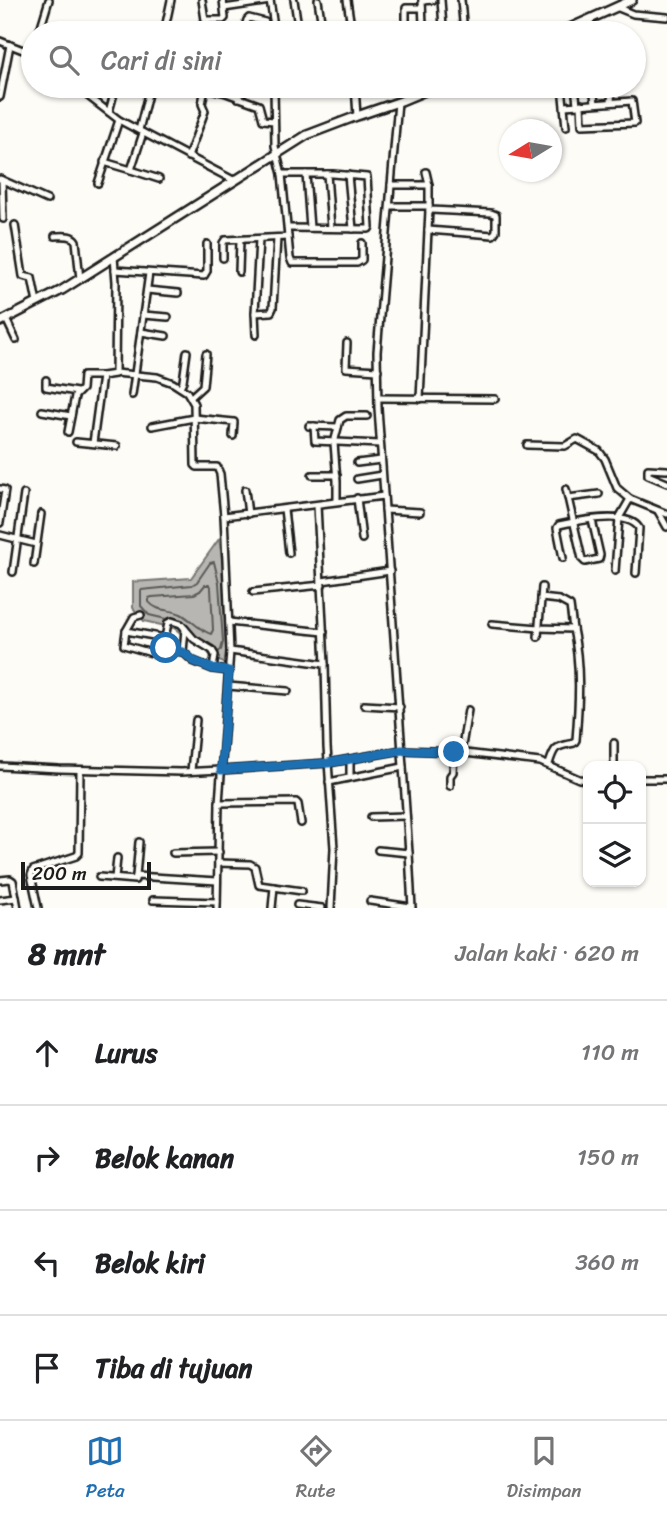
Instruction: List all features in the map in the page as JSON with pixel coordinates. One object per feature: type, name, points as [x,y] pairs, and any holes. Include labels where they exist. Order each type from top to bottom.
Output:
[{"type":"main road","points":[[586,21],[632,0]]},
{"type":"main road","points":[[3,321],[80,279],[307,135],[408,98]]},
{"type":"street","points":[[43,21],[50,0]]},
{"type":"street","points":[[167,21],[171,0]]},
{"type":"street","points":[[202,0],[204,19],[224,20],[223,0]]},
{"type":"street","points":[[294,0],[297,21]]},
{"type":"street","points":[[318,0],[321,21]]},
{"type":"street","points":[[347,0],[350,21]]},
{"type":"street","points":[[406,21],[406,8],[433,0]]},
{"type":"street","points":[[440,0],[442,21]]},
{"type":"street","points":[[461,0],[463,21]]},
{"type":"street","points":[[224,8],[270,1],[273,21]]},
{"type":"street","points":[[422,3],[423,21]]},
{"type":"street","points":[[615,7],[633,14],[667,17]]},
{"type":"street","points":[[0,41],[21,49]]},
{"type":"street","points":[[0,97],[10,45]]},
{"type":"street","points":[[91,98],[119,120],[235,181]]},
{"type":"street","points":[[109,112],[113,98]]},
{"type":"street","points":[[131,170],[148,98]]},
{"type":"street","points":[[188,157],[205,111],[203,98]]},
{"type":"street","points":[[239,98],[260,105],[263,120],[274,121]]},
{"type":"street","points":[[274,98],[277,154],[282,174],[292,263],[357,263],[362,260],[362,243]]},
{"type":"street","points":[[356,98],[357,116]]},
{"type":"street","points":[[564,98],[566,127]]},
{"type":"street","points":[[565,106],[579,104],[611,102],[633,102],[635,123],[582,125],[579,104],[578,98]]},
{"type":"street","points":[[594,98],[595,103]]},
{"type":"street","points":[[611,98],[611,102]]},
{"type":"street","points":[[370,901],[412,907],[381,460],[377,352],[398,102]]},
{"type":"street","points":[[98,183],[119,120]]},
{"type":"street","points":[[104,162],[159,179]]},
{"type":"street","points":[[421,399],[429,208],[426,172]]},
{"type":"street","points":[[282,174],[348,174],[367,177],[370,227],[366,230],[288,228]]},
{"type":"street","points":[[306,174],[310,228]]},
{"type":"street","points":[[327,174],[331,228]]},
{"type":"street","points":[[348,174],[353,229]]},
{"type":"street","points":[[3,219],[1,179],[47,200]]},
{"type":"street","points":[[391,185],[429,185]]},
{"type":"street","points":[[390,206],[495,215],[496,231],[493,235],[428,230]]},
{"type":"street","points":[[15,225],[23,276],[32,278],[37,303]]},
{"type":"street","points":[[55,236],[72,236],[76,241],[80,279]]},
{"type":"street","points":[[223,258],[224,241],[288,237]]},
{"type":"street","points":[[256,313],[269,313],[273,308],[277,238]]},
{"type":"street","points":[[256,335],[259,239]]},
{"type":"street","points":[[239,272],[240,240]]},
{"type":"street","points":[[115,270],[206,275],[207,244]]},
{"type":"street","points":[[114,257],[115,373]]},
{"type":"street","points":[[132,395],[149,272]]},
{"type":"street","points":[[147,290],[178,293]]},
{"type":"street","points":[[144,315],[168,317]]},
{"type":"street","points":[[3,321],[16,340]]},
{"type":"street","points":[[141,332],[166,336]]},
{"type":"street","points":[[347,342],[346,368],[378,370]]},
{"type":"street","points":[[180,387],[187,352]]},
{"type":"street","points":[[191,397],[203,386],[206,354]]},
{"type":"street","points":[[46,380],[47,387],[77,392],[82,389],[84,375],[114,376],[115,373],[157,377],[173,383],[187,392],[194,404],[195,465],[216,467],[219,471],[224,516],[230,652],[219,803],[217,905],[153,900]]},
{"type":"street","points":[[93,443],[102,376]]},
{"type":"street","points":[[68,432],[77,392]]},
{"type":"street","points":[[378,398],[495,399]]},
{"type":"street","points":[[42,411],[71,416]]},
{"type":"street","points":[[337,501],[334,441],[338,427],[343,417],[367,416]]},
{"type":"street","points":[[152,426],[194,418],[234,422],[233,436]]},
{"type":"street","points":[[338,427],[312,426],[314,440],[380,444]]},
{"type":"street","points":[[527,445],[565,446],[578,439],[599,452],[605,459],[617,488],[630,499],[667,514]]},
{"type":"street","points":[[76,442],[117,446]]},
{"type":"street","points":[[357,463],[381,460]]},
{"type":"street","points":[[667,470],[648,469],[648,475],[667,483]]},
{"type":"street","points":[[312,475],[337,475]]},
{"type":"street","points":[[357,479],[382,475]]},
{"type":"street","points":[[0,523],[2,489]]},
{"type":"street","points":[[566,489],[582,559],[585,562],[595,561],[600,555],[592,520]]},
{"type":"street","points":[[245,490],[248,514]]},
{"type":"street","points":[[13,572],[24,494]]},
{"type":"street","points":[[568,498],[599,494]]},
{"type":"street","points":[[224,516],[384,496]]},
{"type":"street","points":[[357,498],[362,539]]},
{"type":"street","points":[[615,571],[619,518],[630,499]]},
{"type":"street","points":[[317,505],[334,848],[331,908]]},
{"type":"street","points":[[284,509],[289,552]]},
{"type":"street","points":[[657,509],[667,527]]},
{"type":"street","points":[[385,510],[421,512]]},
{"type":"street","points":[[34,564],[41,514]]},
{"type":"street","points":[[563,558],[557,528],[559,525],[619,518],[629,520],[639,528],[636,573]]},
{"type":"street","points":[[0,535],[36,544]]},
{"type":"street","points":[[253,592],[390,571]]},
{"type":"street","points":[[538,637],[542,587]]},
{"type":"street","points":[[541,598],[559,600],[570,606],[577,649],[576,740],[555,748],[549,764]]},
{"type":"street","points":[[141,615],[134,617],[126,631],[125,646],[162,656],[167,650],[165,638],[168,623],[181,624],[194,639],[214,652],[213,669]]},
{"type":"street","points":[[229,622],[324,632]]},
{"type":"street","points":[[492,624],[573,629]]},
{"type":"street","points":[[183,652],[185,629]]},
{"type":"street","points":[[126,631],[165,638]]},
{"type":"street","points":[[167,650],[183,652],[194,661],[213,669],[229,671]]},
{"type":"street","points":[[230,652],[325,664]]},
{"type":"street","points":[[228,686],[288,691]]},
{"type":"street","points":[[364,705],[400,707]]},
{"type":"street","points":[[461,752],[468,710]]},
{"type":"street","points":[[191,772],[196,720]]},
{"type":"street","points":[[614,743],[614,761]]},
{"type":"street","points":[[0,766],[191,772],[328,763],[402,750],[461,752],[540,762],[583,779]]},
{"type":"street","points":[[450,786],[454,752]]},
{"type":"street","points":[[350,759],[350,777]]},
{"type":"street","points":[[329,782],[403,767]]},
{"type":"street","points":[[38,908],[33,870],[79,853],[80,770]]},
{"type":"street","points":[[646,779],[667,779]]},
{"type":"street","points":[[219,803],[296,802],[299,804],[301,823]]},
{"type":"street","points":[[371,817],[406,816]]},
{"type":"street","points":[[99,877],[135,880],[139,842]]},
{"type":"street","points":[[378,850],[409,853]]},
{"type":"street","points":[[173,853],[219,852]]},
{"type":"street","points":[[115,878],[117,858]]},
{"type":"street","points":[[218,863],[253,865],[259,885],[302,891]]},
{"type":"street","points":[[136,876],[217,881]]},
{"type":"street","points":[[0,880],[13,881],[18,908]]},
{"type":"street","points":[[272,908],[274,887]]},
{"type":"street","points":[[0,900],[16,898]]},
{"type":"street","points":[[297,905],[322,908]]},
{"type":"water","points":[[219,539],[226,582],[230,643],[226,664],[212,658],[207,651],[174,628],[144,621],[133,608],[133,582],[191,578]]},
{"type":"route","points":[[166,648],[183,652],[194,661],[213,669],[229,671],[221,770],[328,763],[402,750],[454,752]]}]
